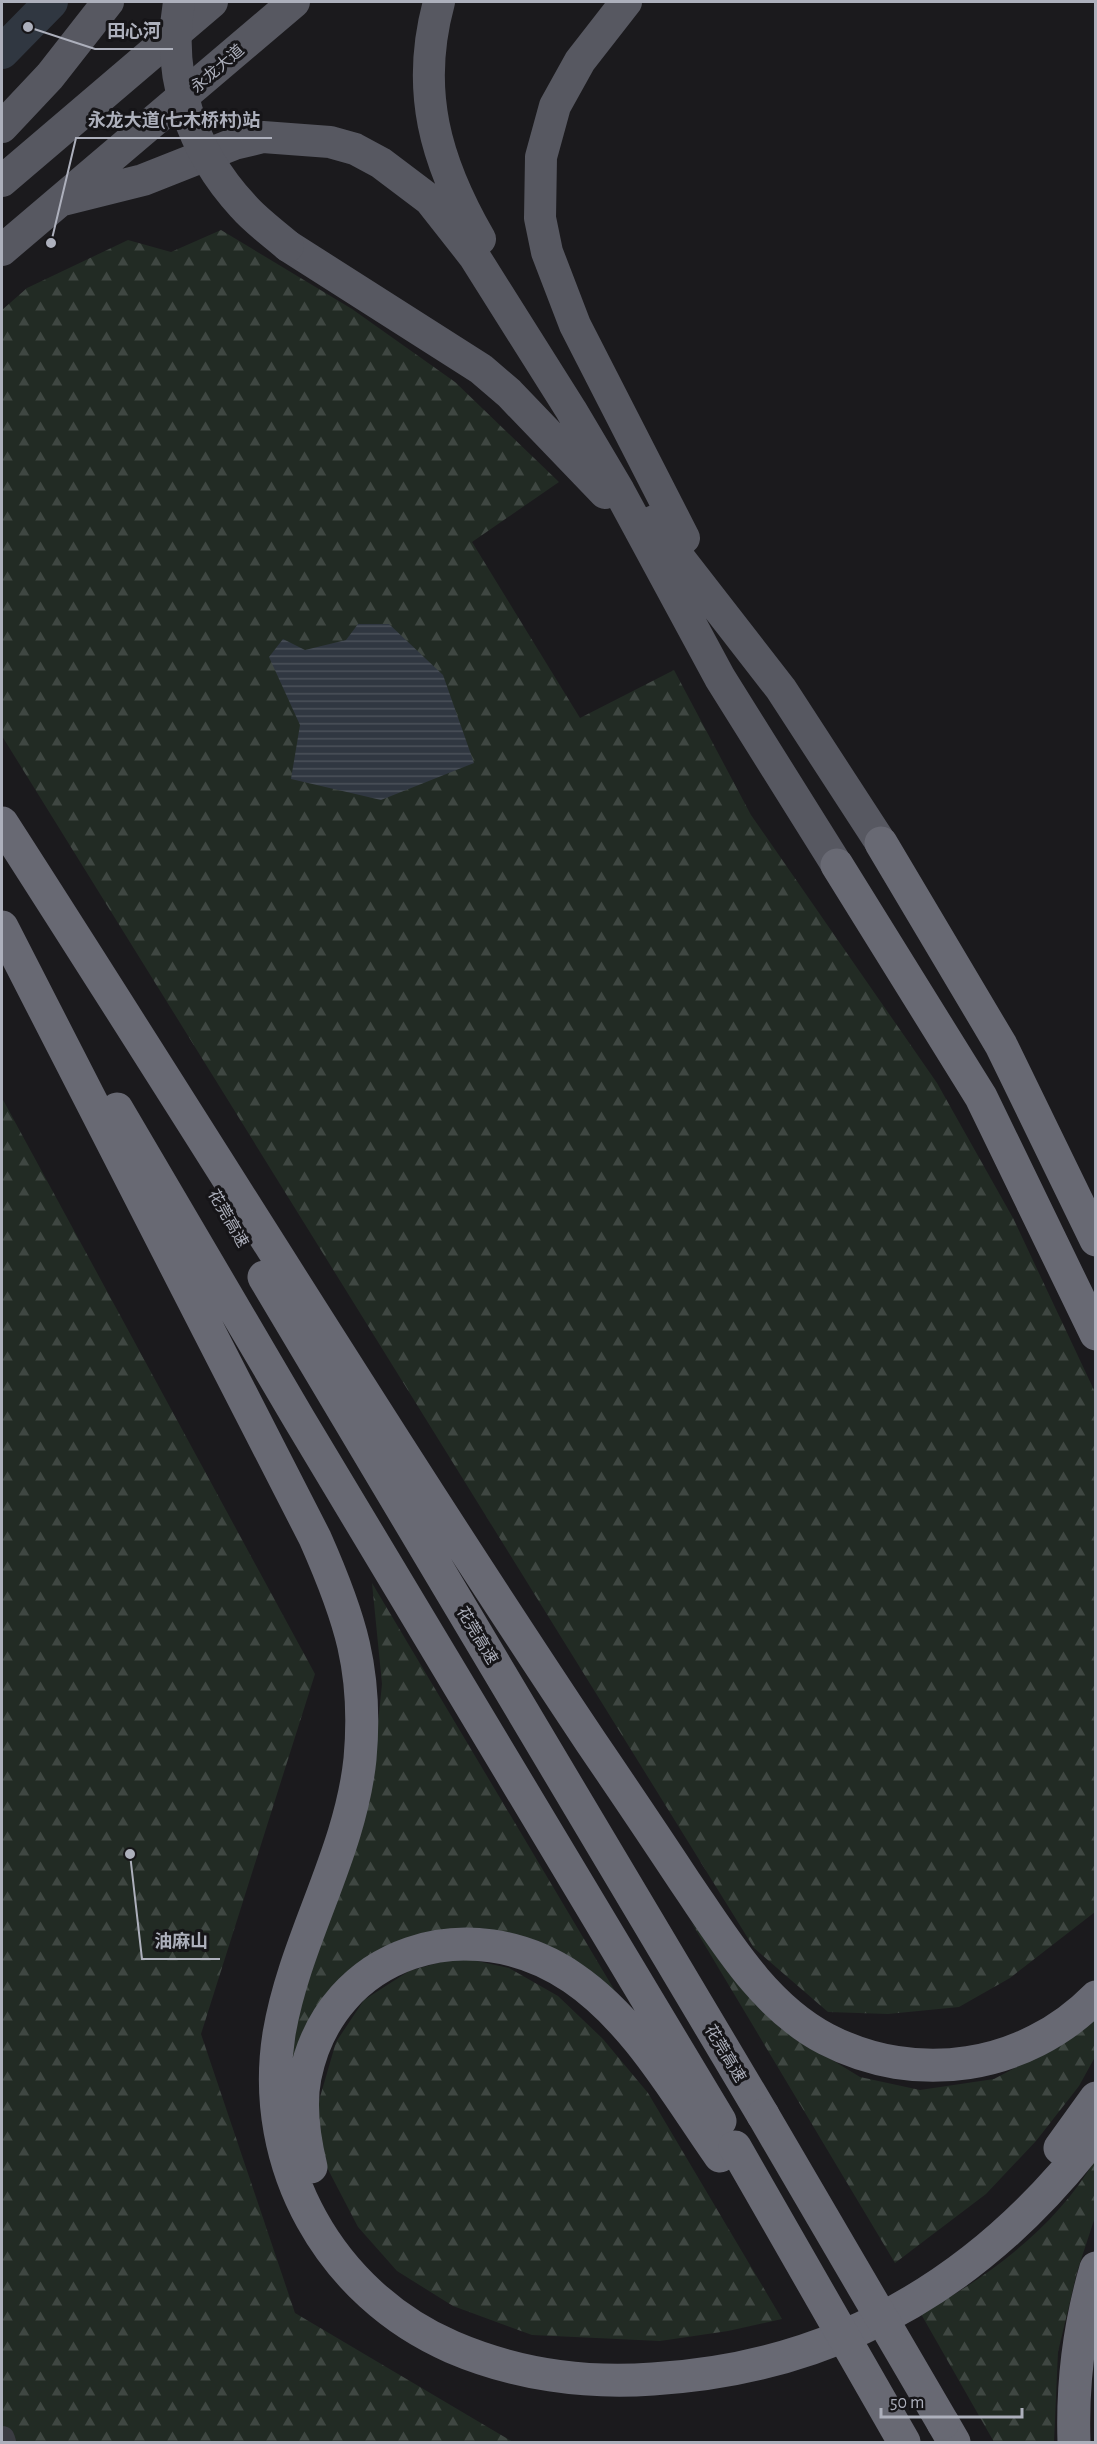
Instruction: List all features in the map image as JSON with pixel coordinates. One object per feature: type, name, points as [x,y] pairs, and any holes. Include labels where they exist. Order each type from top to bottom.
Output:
[{"type":"highway","points":[[2,823],[438,1511],[670,1859],[758,1982],[797,2020],[825,2039],[874,2059],[919,2066],[977,2062],[1017,2050],[1057,2030],[1095,1997]]},
{"type":"highway","name":"花莞高速","points":[[2,829],[308,1353],[763,2115],[949,2433]]},
{"type":"highway","points":[[881,843],[1000,1045],[1095,1240]]},
{"type":"highway","points":[[837,865],[981,1097],[1095,1334]]},
{"type":"highway","points":[[2,910],[727,2152],[904,2442]]},
{"type":"highway","points":[[2,927],[315,1538],[338,1593],[357,1653],[362,1694],[359,1765],[339,1848],[293,1975],[279,2034],[276,2067],[277,2106],[283,2144],[293,2180],[306,2213],[330,2249],[356,2278],[383,2304],[417,2328],[451,2346],[538,2373],[629,2381],[711,2375],[744,2369],[794,2356],[831,2342],[872,2324],[930,2291],[983,2252],[1031,2210],[1095,2134]]},
{"type":"highway","points":[[886,2442],[727,2152],[634,2037],[604,2004],[573,1978],[528,1954],[476,1943],[450,1943],[404,1955],[383,1966],[352,1990],[320,2033],[305,2077],[303,2119],[311,2168],[333,2216],[378,2275],[433,2318],[481,2339],[546,2355],[627,2360],[707,2354],[765,2342],[820,2325],[885,2295],[957,2248],[1017,2196],[1077,2126],[1095,2098]]},
{"type":"highway","points":[[1074,2442],[1073,2403],[1076,2361],[1082,2322],[1095,2268]]},
{"type":"main road","points":[[2,127],[50,76],[108,2]]},
{"type":"main road","points":[[178,2],[176,59],[187,113],[196,137],[224,184],[244,208],[288,246],[448,345],[510,393],[609,497],[660,571]]},
{"type":"main road","points":[[2,181],[212,2]]},
{"type":"main road","name":"永龙大道","points":[[2,250],[294,2]]},
{"type":"main road","points":[[438,2],[431,32],[427,81],[436,142],[454,191],[499,271],[670,546],[781,689],[881,843]]},
{"type":"main road","points":[[626,2],[580,61],[555,106],[541,157],[540,218],[547,252],[575,325],[728,621]]},
{"type":"main road","points":[[63,200],[143,180],[234,144],[263,137],[330,142],[355,149],[381,163],[430,200],[474,256],[571,410],[619,491],[660,571],[720,678],[837,865]]},
{"type":"green space","points":[[221,230],[352,309],[455,382],[559,482],[472,542],[580,718],[674,670],[751,815],[937,1083],[1013,1218],[1094,1390],[1095,1912],[1010,1978],[959,2007],[888,2014],[828,2012],[754,1948],[2,736],[2,310],[27,288],[128,240],[171,252]]},
{"type":"green space","points":[[2,1098],[315,1674],[201,2034],[295,2313],[513,2442],[2,2442]]},
{"type":"green space","points":[[372,1583],[615,1991],[539,1941],[481,1928],[432,1931],[378,1953],[304,2033],[290,2067],[301,2001],[373,1772],[382,1684]]},
{"type":"green space","points":[[691,1922],[780,2028],[860,2077],[920,2090],[994,2079],[1051,2049],[1095,2015],[1095,2057],[1079,2086],[1036,2141],[986,2194],[895,2263]]},
{"type":"green space","points":[[459,1957],[509,1968],[558,1996],[603,2039],[648,2093],[782,2319],[728,2331],[660,2341],[532,2335],[453,2306],[397,2271],[358,2227],[320,2154],[318,2104],[336,2042],[364,2000],[409,1971]]},
{"type":"green space","points":[[1095,2160],[1095,2217],[1077,2272],[1058,2352],[1054,2442],[994,2442],[921,2314],[995,2267],[1040,2229],[1079,2185]]},
{"type":"shaded area","points":[[358,624],[389,624],[443,675],[474,763],[381,800],[291,779],[300,725],[269,657],[283,639],[305,650],[346,640]]},
{"type":"waterway","points":[[2,52],[51,2]]},
{"type":"place","name":"田心河","points":[[28,27]]},
{"type":"place","name":"永龙大道(七木桥村)站","points":[[51,243]]},
{"type":"place","name":"油麻山","points":[[130,1854]]}]
